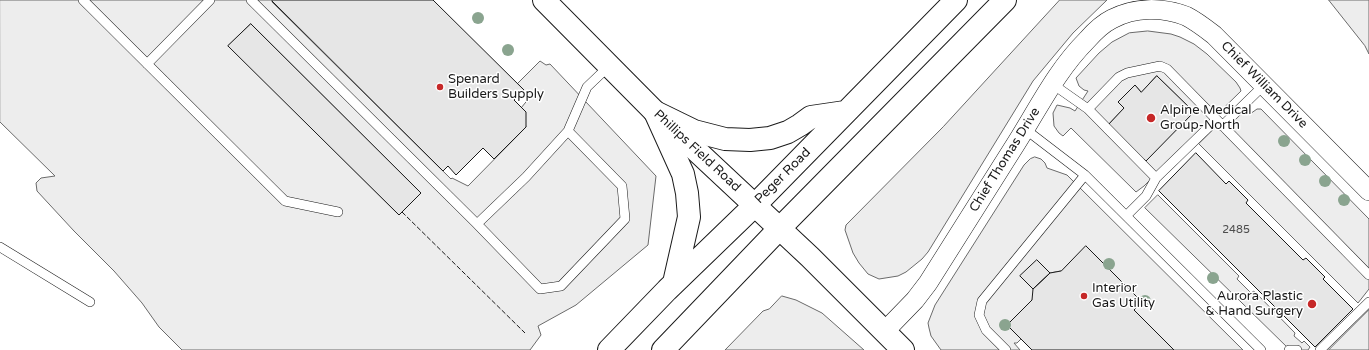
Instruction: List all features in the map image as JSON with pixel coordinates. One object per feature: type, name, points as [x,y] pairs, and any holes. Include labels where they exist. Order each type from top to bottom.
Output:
[{"type":"main road","name":"Phillips Field Road","points":[[544,0],[655,112],[755,205],[903,350]]},
{"type":"main road","name":"Peger Road","points":[[609,350],[674,283],[755,205],[956,0]]},
{"type":"main road","points":[[664,350],[779,229],[1005,0]]},
{"type":"main road","points":[[655,112],[694,132],[725,139],[750,140],[770,138],[788,132],[811,117],[845,112]]},
{"type":"main road","points":[[655,112],[683,174],[687,193],[689,216],[674,283]]},
{"type":"street","name":"Chief Thomas Drive","points":[[884,332],[915,300],[928,283],[1025,129],[1051,83],[1098,28],[1112,19],[1126,13],[1143,10]]},
{"type":"street","name":"Chief William Drive","points":[[1143,10],[1170,12],[1186,16],[1214,35],[1369,191]]},
{"type":"lane","points":[[83,0],[285,201],[338,212]]},
{"type":"lane","points":[[148,64],[210,0]]},
{"type":"lane","points":[[251,0],[477,224],[540,289],[561,286],[625,219],[622,186],[568,131]]},
{"type":"lane","points":[[477,224],[526,177],[568,131],[587,87],[609,66]]},
{"type":"lane","points":[[1088,109],[1119,77],[1127,73],[1160,66],[1167,69],[1369,275]]},
{"type":"lane","points":[[1051,83],[1088,109],[1156,178]]},
{"type":"lane","points":[[1127,215],[1146,196],[1156,178],[1264,85]]},
{"type":"lane","points":[[1025,129],[1085,175],[1127,215],[1261,350]]},
{"type":"lane","points":[[1006,350],[986,330],[979,315],[982,301],[1085,175]]},
{"type":"lane","points":[[0,247],[90,302]]},
{"type":"lane","points":[[1320,350],[1369,302]]},
{"type":"lane","points":[[1289,350],[1297,350]]},
{"type":"shaded area","points":[[0,0],[273,0],[272,2],[451,179],[452,178],[468,186],[526,127],[521,108],[530,97],[517,84],[540,61],[546,65],[550,64],[656,176],[648,245],[576,305],[538,326],[541,335],[530,350],[182,350],[159,327],[142,303],[114,271],[37,191],[36,183],[41,178],[55,176],[0,122]],"holes":[[[251,24],[421,193],[399,215],[229,46]]]},
{"type":"shaded area","points":[[1060,0],[1107,0],[1073,33],[1033,81],[928,252],[922,259],[906,272],[898,276],[879,279],[868,274],[853,253],[845,230],[846,225],[943,127]]},
{"type":"shaded area","points":[[1329,0],[1369,0],[1369,54],[1365,46]]},
{"type":"shaded area","points":[[1148,31],[1171,34],[1194,44],[1207,54],[1236,82],[1241,91],[1144,186],[1136,192],[1071,128],[1063,136],[1059,133],[1054,126],[1053,113],[1057,105],[1070,108],[1075,111],[1088,91],[1079,86],[1076,78],[1099,53],[1112,42],[1129,33]],"holes":[[[1157,76],[1194,112],[1146,160],[1108,125],[1124,108],[1118,102],[1135,85],[1141,92]]]},
{"type":"shaded area","points":[[1240,103],[1250,114],[1257,109],[1261,109],[1369,219],[1369,289],[1358,303],[1199,144]]},
{"type":"shaded area","points":[[1035,157],[1041,159],[1047,168],[1067,175],[1243,350],[1174,350],[1061,271],[1050,273],[1032,300],[1007,325],[1021,339],[1017,343],[1014,343],[1020,350],[941,350],[931,336],[928,323],[935,305],[1024,165],[1030,159]]},
{"type":"shaded area","points":[[1158,195],[1239,276],[1237,279],[1251,293],[1254,291],[1295,333],[1294,336],[1302,343],[1304,341],[1310,347],[1308,350],[1290,350],[1145,208]]},
{"type":"shaded area","points":[[782,296],[796,300],[822,313],[864,350],[725,350],[763,311],[769,309]]},
{"type":"shaded area","points":[[1369,310],[1369,350],[1329,350]]},
{"type":"building","name":"Spenard Builders Supply","points":[[433,0],[524,90],[514,100],[526,112],[526,127],[494,159],[483,148],[456,175],[448,166],[443,171],[272,1]]},
{"type":"building","points":[[251,24],[421,193],[399,215],[228,46]]},
{"type":"building","name":"Alpine Medical Group-North","points":[[1157,76],[1194,112],[1146,161],[1144,159],[1143,160],[1108,125],[1124,108],[1118,102],[1135,85],[1141,92]]},
{"type":"building","points":[[1196,153],[1226,184],[1229,181],[1248,200],[1246,203],[1303,260],[1306,258],[1325,277],[1323,279],[1353,309],[1315,347],[1159,191]]},
{"type":"building","name":"Interior Gas Utility","points":[[1086,246],[1142,302],[1134,310],[1174,350],[1032,350],[1007,325],[1032,300],[1033,289],[1050,273],[1061,271]]},
{"type":"building","points":[[1037,260],[1050,273],[1033,289],[1020,276]]},
{"type":"fence","points":[[402,212],[525,333]]},
{"type":"place","name":"Spenard Builders Supply","points":[[440,87]]},
{"type":"place","name":"Alpine Medical Group-North","points":[[1151,118]]},
{"type":"place","name":"Interior Gas Utility","points":[[1084,296]]},
{"type":"place","name":"Aurora Plastic & Hand Surgery","points":[[1312,304]]}]
